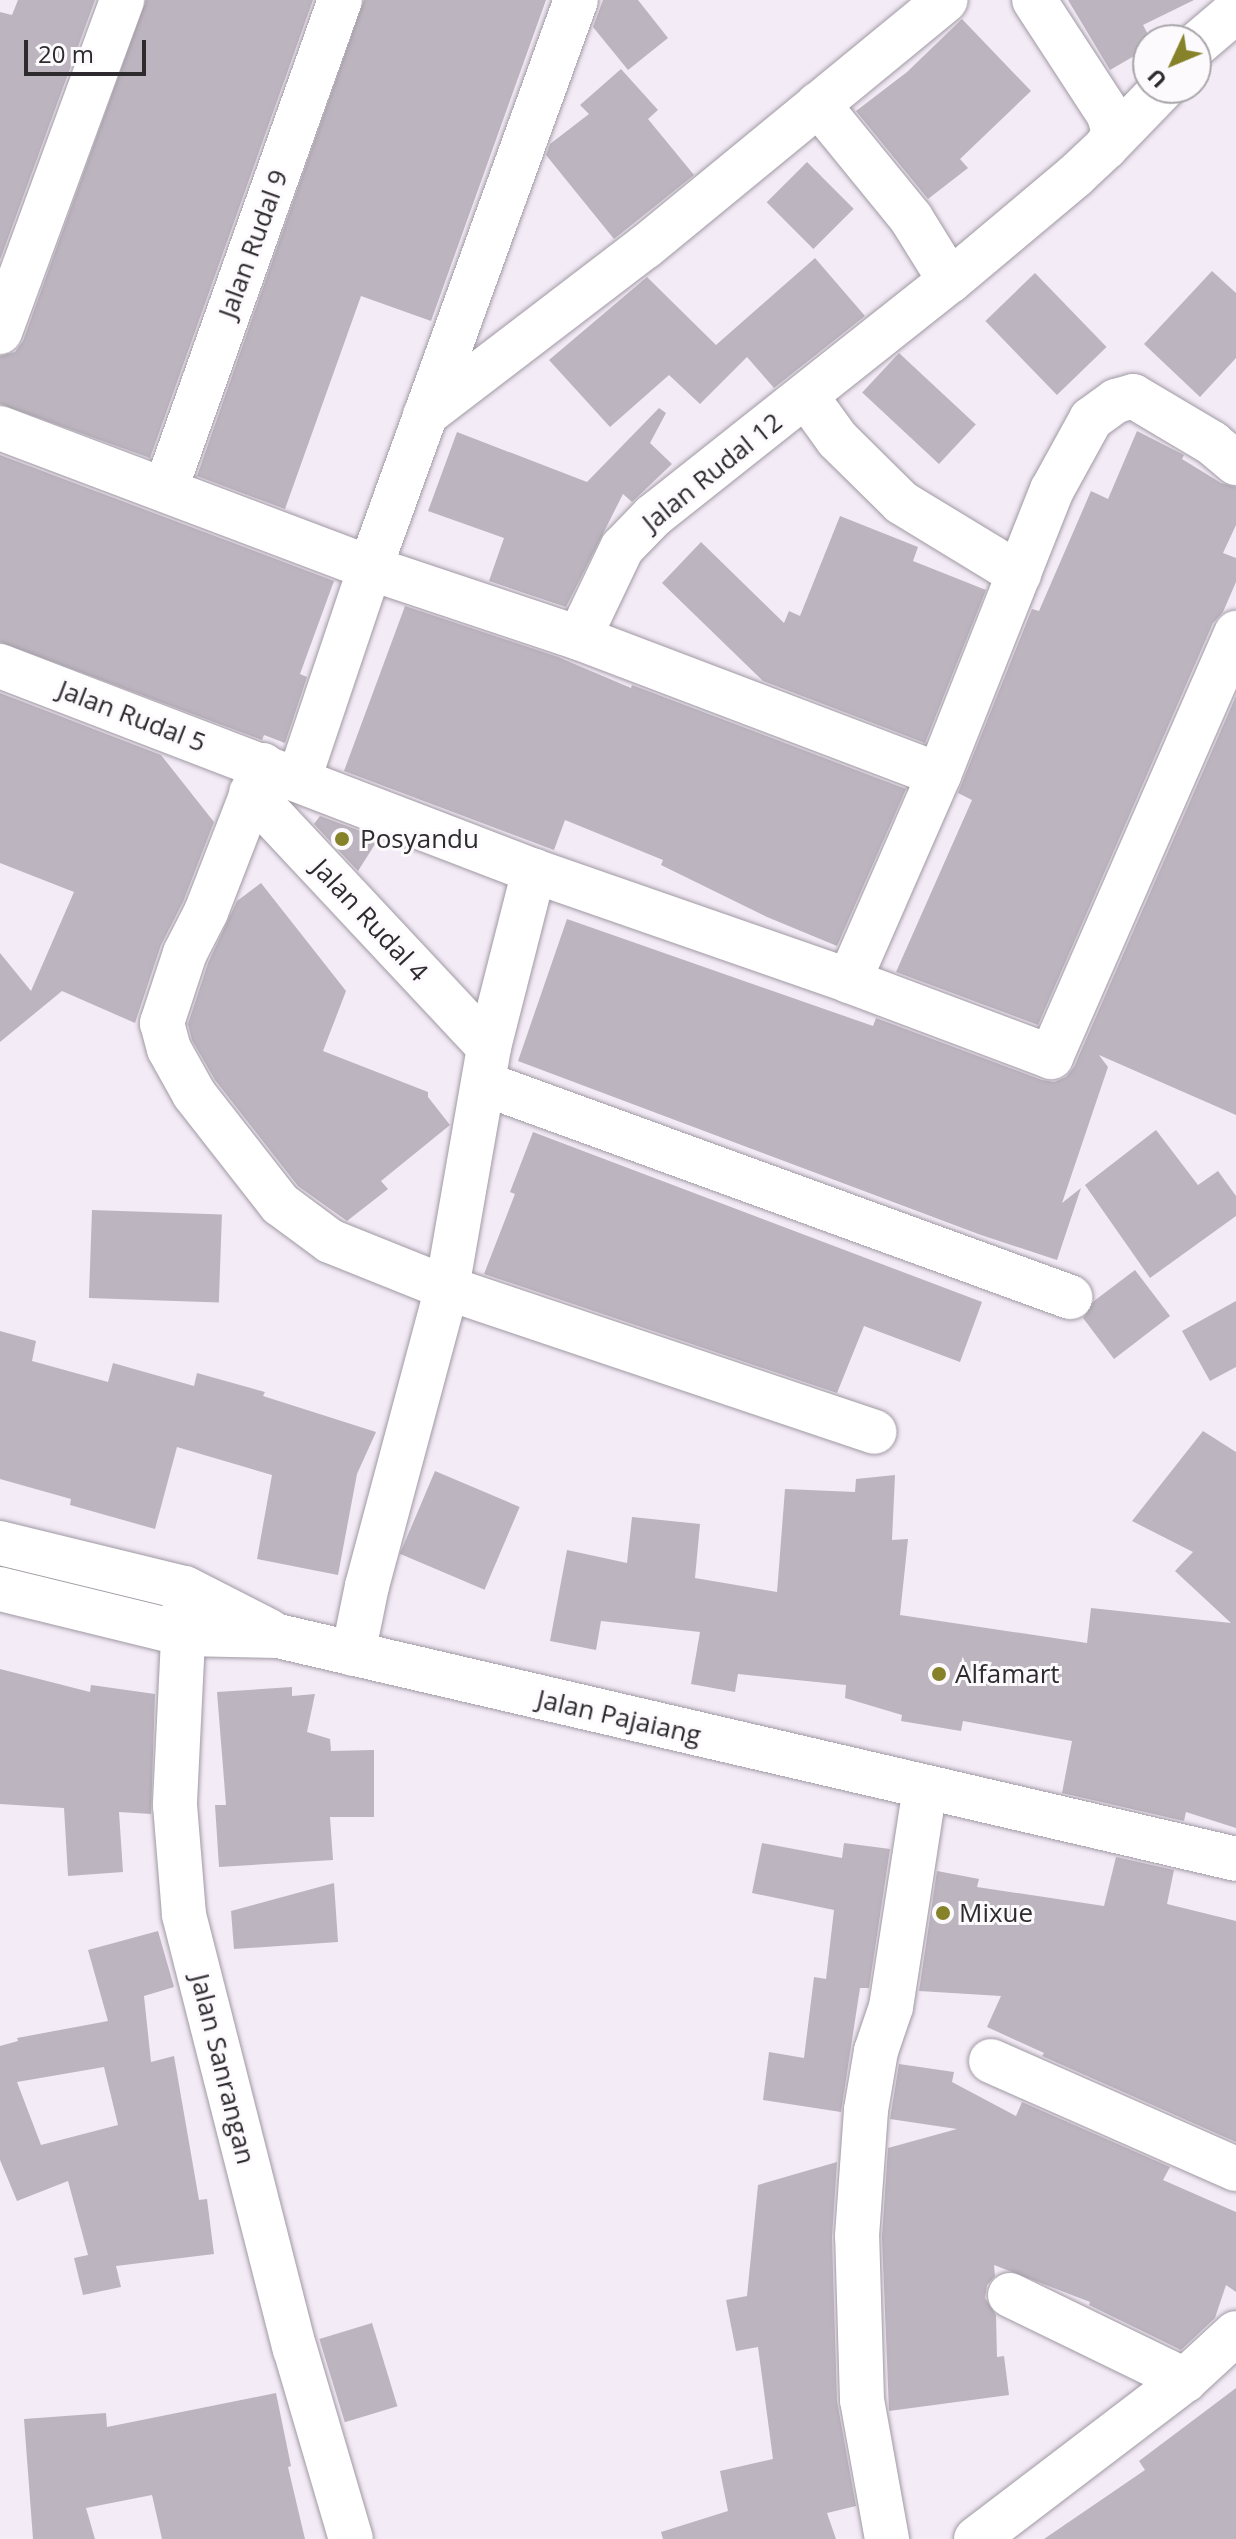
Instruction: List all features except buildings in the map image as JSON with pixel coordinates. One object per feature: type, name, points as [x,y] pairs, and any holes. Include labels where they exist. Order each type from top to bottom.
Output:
[{"type":"street","points":[[0,332],[122,0]]},
{"type":"street","name":"Jalan Rudal 9","points":[[166,488],[340,0]]},
{"type":"street","points":[[576,0],[370,568],[185,953],[162,1023],[169,1049],[194,1094],[280,1204],[330,1241],[447,1288],[874,1432]]},
{"type":"street","points":[[425,415],[645,247],[946,0]]},
{"type":"street","points":[[1034,0],[1109,115],[1114,133],[1106,147]]},
{"type":"street","points":[[1212,31],[1236,11]]},
{"type":"street","points":[[818,104],[911,218],[950,281]]},
{"type":"street","name":"Jalan Rudal 12","points":[[579,638],[622,548],[653,516],[950,281],[1106,147],[1148,104]]},
{"type":"street","points":[[806,396],[837,439],[902,503],[1019,574]]},
{"type":"street","points":[[849,981],[939,775],[1052,490],[1091,419],[1116,401],[1133,396],[1228,442]]},
{"type":"street","points":[[0,428],[166,488],[370,568],[579,638],[939,775]]},
{"type":"street","name":"Jalan Rudal 5","points":[[0,666],[271,779],[849,981],[1051,1057],[1235,640]]},
{"type":"street","name":"Jalan Rudal 4","points":[[271,779],[487,1066]]},
{"type":"street","points":[[353,1654],[367,1586],[447,1288],[487,1066],[534,871]]},
{"type":"street","points":[[487,1066],[1070,1297]]},
{"type":"street","points":[[0,1543],[185,1588],[278,1636]]},
{"type":"street","name":"Jalan Sanrangan","points":[[185,1588],[175,1805],[184,1915],[295,2349],[351,2539]]},
{"type":"street","name":"Jalan Pajaiang","points":[[0,1589],[184,1634],[278,1636],[1236,1859]]},
{"type":"street","points":[[887,2539],[862,2400],[857,2236],[866,2110],[876,2051],[891,2007],[925,1788]]},
{"type":"street","points":[[991,2061],[1236,2169]]},
{"type":"street","points":[[1010,2295],[1185,2380]]},
{"type":"street","points":[[976,2539],[1185,2380],[1236,2333]]},
{"type":"place","name":"Posyandu","points":[[342,839]]},
{"type":"place","name":"Alfamart","points":[[939,1674]]},
{"type":"place","name":"Mixue","points":[[943,1913]]}]
